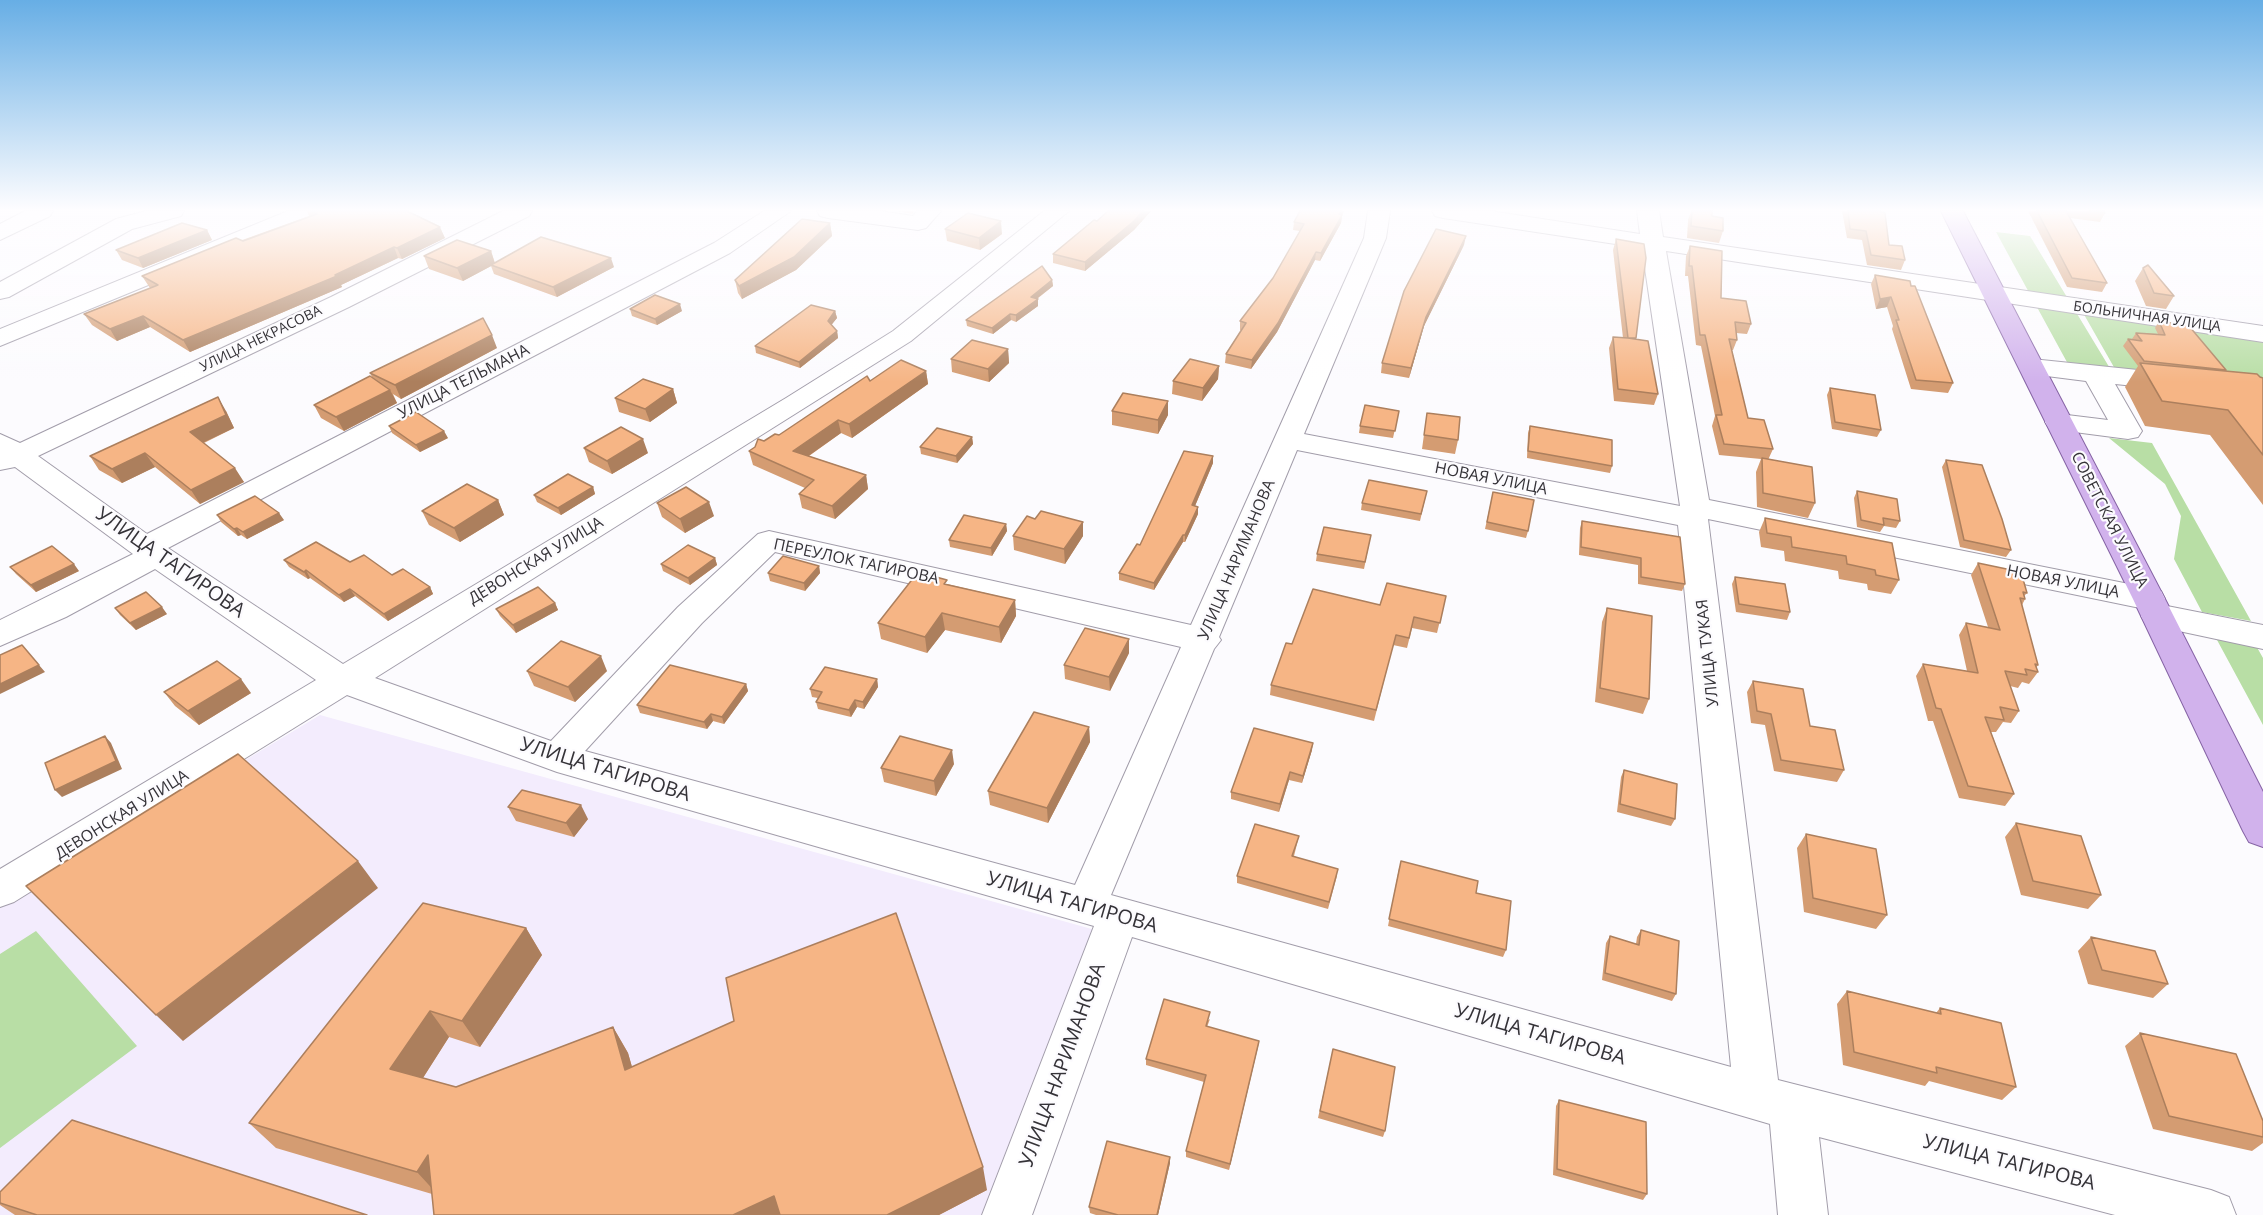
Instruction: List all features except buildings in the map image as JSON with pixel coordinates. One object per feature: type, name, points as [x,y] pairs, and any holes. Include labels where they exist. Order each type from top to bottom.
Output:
[{"type":"main road","name":"СОВЕТСКАЯ УЛИЦА","points":[[1981,268],[2153,608],[2250,781],[2263,831]]},
{"type":"street","points":[[0,292],[44,268]]},
{"type":"street","points":[[0,338],[170,268]]},
{"type":"street","name":"УЛИЦА НЕКРАСОВА","points":[[6,453],[340,302],[408,268]]},
{"type":"street","name":"УЛИЦА ТЕЛЬМАНА","points":[[0,634],[54,609],[151,551],[685,268]]},
{"type":"street","name":"ДЕВОНСКАЯ УЛИЦА","points":[[0,890],[340,679],[785,410],[902,336],[987,268]]},
{"type":"street","name":"УЛИЦА НАРИМАНОВА","points":[[1007,1215],[1103,911],[1204,640],[1362,268]]},
{"type":"street","name":"УЛИЦА ТУКАЯ","points":[[1657,268],[1694,512],[1775,1102],[1803,1215]]},
{"type":"street","name":"БОЛЬНИЧНАЯ УЛИЦА","points":[[1857,268],[1995,295],[2263,334]]},
{"type":"street","points":[[2032,367],[2263,391]]},
{"type":"street","points":[[2059,422],[2128,430],[2096,374]]},
{"type":"street","name":"НОВАЯ УЛИЦА","points":[[1289,440],[1694,512],[2153,608],[2263,637]]},
{"type":"street","name":"УЛИЦА ТАГИРОВА","points":[[6,453],[340,679],[557,758],[1775,1102],[2211,1215]]},
{"type":"street","name":"ПЕРЕУЛОК ТАГИРОВА","points":[[557,758],[690,615],[769,541],[1204,640]]},
{"type":"shaded area","points":[[320,715],[1099,931],[990,1215],[0,1215],[0,908]]},
{"type":"green space","points":[[2015,268],[2049,268],[2111,370],[2068,364]]},
{"type":"green space","points":[[2082,311],[2263,338],[2263,384],[2115,369]]},
{"type":"green space","points":[[2109,438],[2152,443],[2251,621],[2202,612],[2174,559],[2181,516],[2165,484]]},
{"type":"green space","points":[[2210,627],[2250,635],[2263,658],[2263,725]]},
{"type":"green space","points":[[36,931],[137,1046],[0,1148],[0,954]]}]
